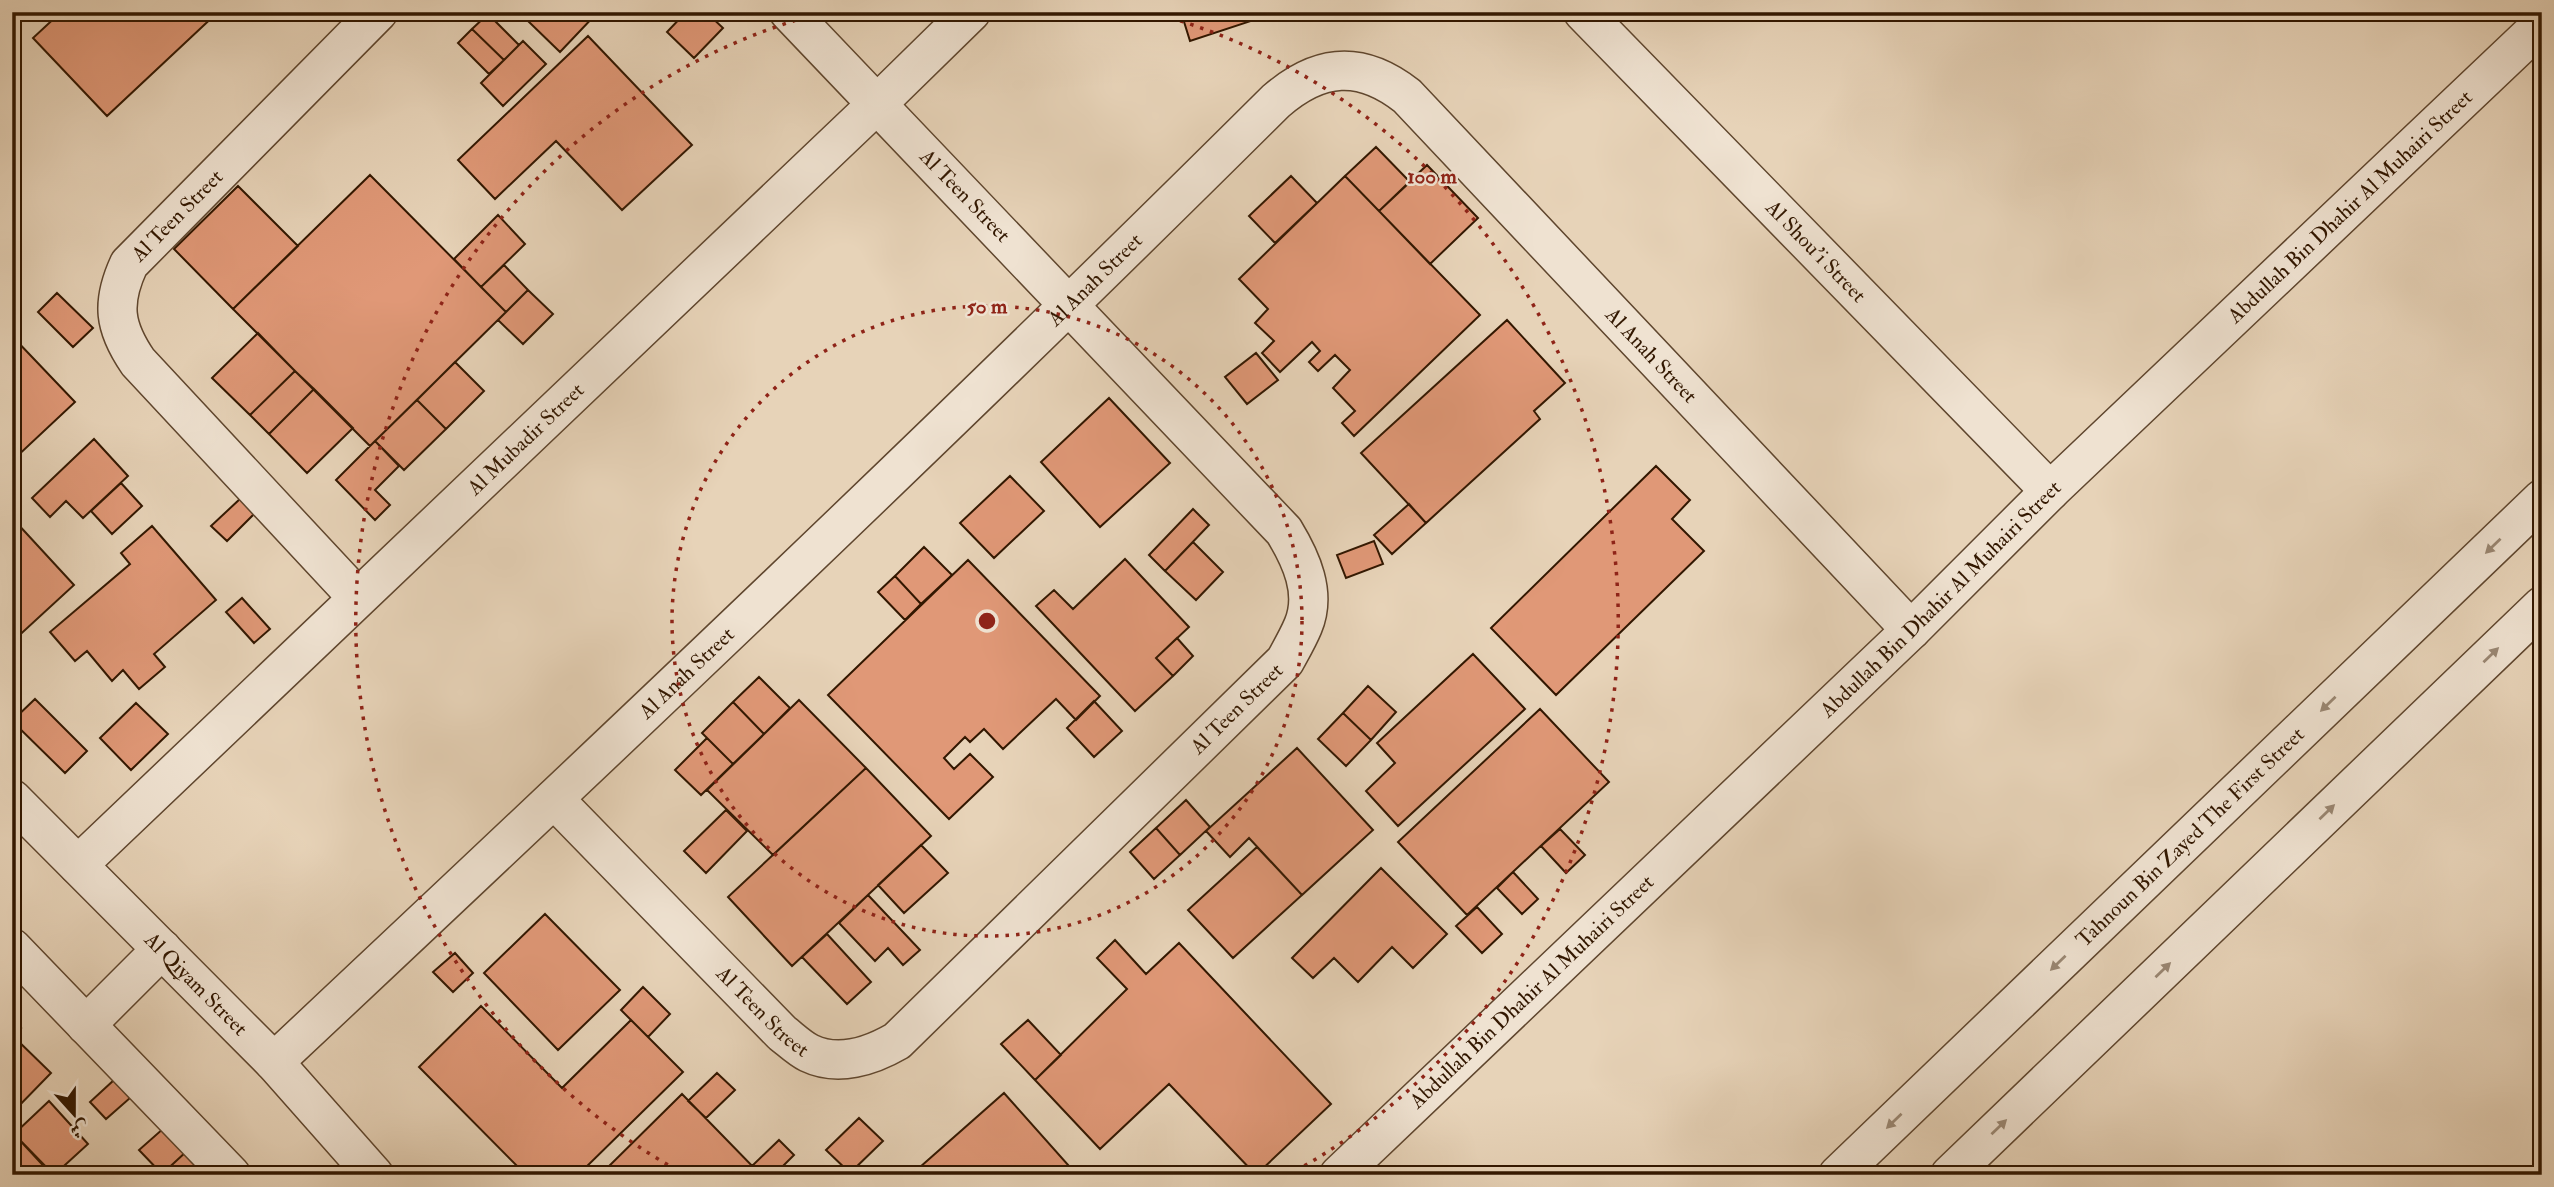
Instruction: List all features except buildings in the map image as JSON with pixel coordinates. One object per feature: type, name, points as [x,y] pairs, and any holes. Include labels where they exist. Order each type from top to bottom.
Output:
[{"type":"street","name":"Al Teen Street","points":[[357,597],[138,362],[126,345],[118,325],[116,304],[120,283],[129,264],[378,12]]},
{"type":"street","name":"Al Teen Street","points":[[554,799],[782,1033],[808,1053],[833,1060],[856,1058],[879,1052],[897,1041],[1285,661],[1305,624],[1308,596],[1306,573],[1284,531],[789,12]]},
{"type":"street","name":"Al Mubadir Street","points":[[78,865],[971,12]]},
{"type":"street","name":"Al Shou'i Street","points":[[1583,12],[2050,491]]},
{"type":"street","name":"Abdullah Bin Dhahir Al Muhairi Street","points":[[1339,1175],[1911,630],[2050,491],[2542,24]]},
{"type":"street","name":"Al Anah Street","points":[[274,1062],[554,799],[1070,306],[1295,85],[1317,74],[1340,70],[1365,72],[1388,81],[1407,96],[1911,630]]},
{"type":"street","name":"Tahnoun Bin Zayed The First Street","points":[[1838,1175],[2542,499]]},
{"type":"street","points":[[1956,1171],[2542,606]]},
{"type":"street","name":"Al Qiyam Street","points":[[12,799],[274,1062],[374,1175]]},
{"type":"street","points":[[12,948],[231,1175]]},
{"type":"street","points":[[86,1025],[162,949]]}]
